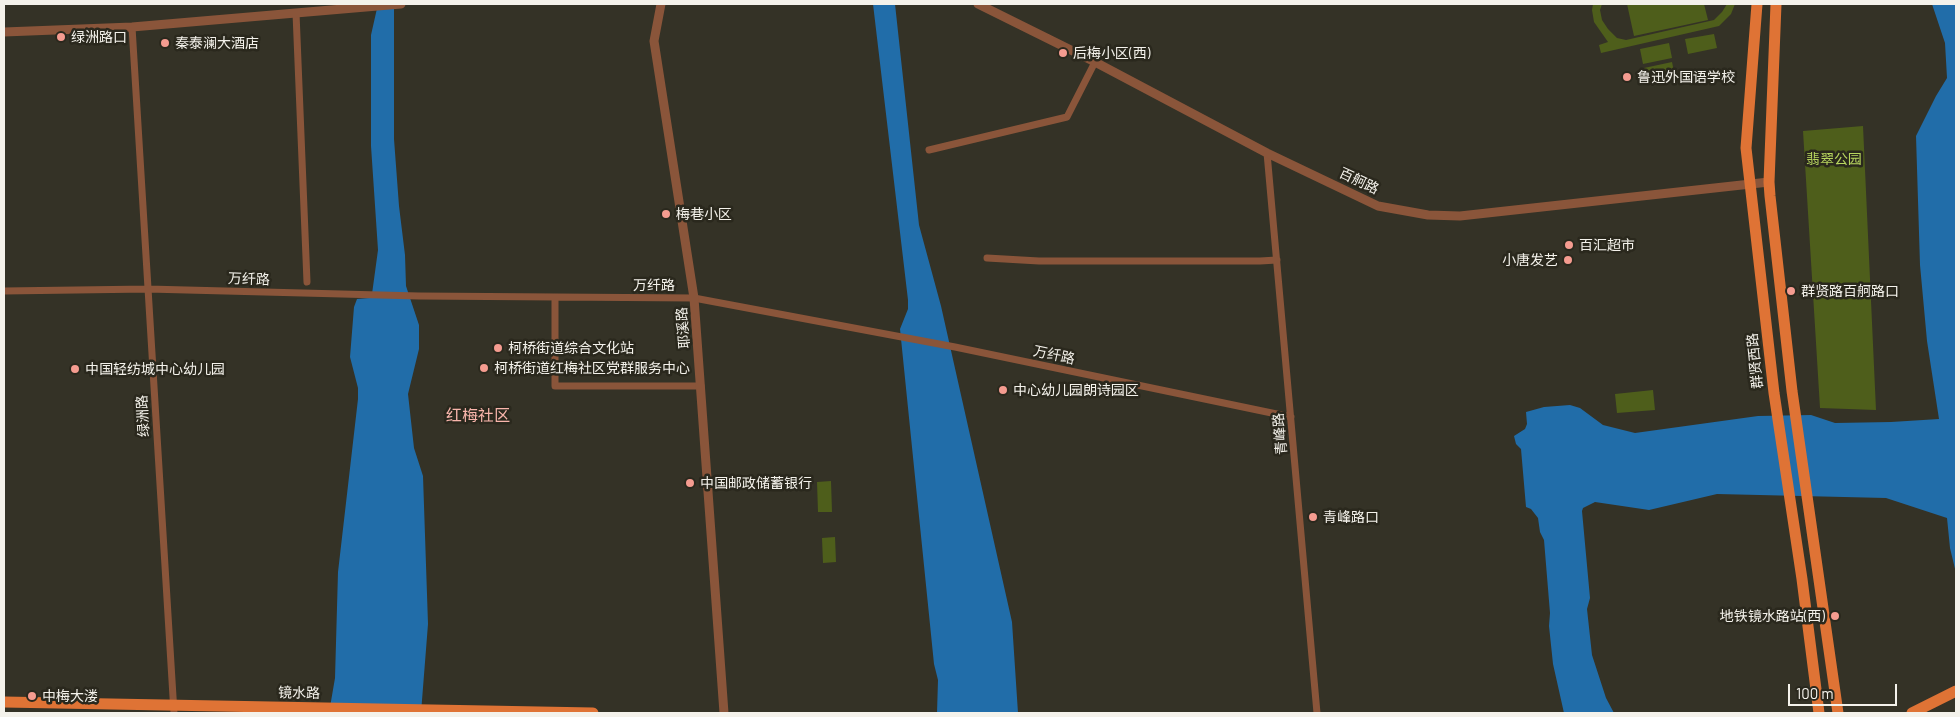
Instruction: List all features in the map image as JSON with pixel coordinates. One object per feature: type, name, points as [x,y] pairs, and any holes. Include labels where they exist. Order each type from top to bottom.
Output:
[{"type":"main road","name":"群贤西路","points":[[1757,4],[1746,148],[1774,393],[1802,580],[1819,713]]},
{"type":"main road","points":[[1776,4],[1769,182],[1792,391],[1838,713]]},
{"type":"main road","points":[[1912,713],[1956,691]]},
{"type":"main road","name":"镜水路","points":[[4,702],[174,710],[319,708],[593,713]]},
{"type":"street","points":[[4,32],[132,27],[401,4]]},
{"type":"street","name":"耶溪路","points":[[661,4],[654,41],[694,298],[724,713]]},
{"type":"street","name":"百舸路","points":[[978,4],[1095,62],[1267,153],[1378,206],[1428,215],[1460,216],[1769,182]]},
{"type":"street","points":[[296,13],[306,282]]},
{"type":"street","name":"绿洲路","points":[[132,27],[174,710]]},
{"type":"street","points":[[930,150],[1067,117],[1095,62]]},
{"type":"street","name":"青峰路","points":[[1267,153],[1317,713]]},
{"type":"street","points":[[987,258],[1048,261],[1277,260]]},
{"type":"street","name":"万纤路","points":[[4,291],[148,289],[357,295],[694,298],[955,347],[1292,417]]},
{"type":"street","points":[[556,297],[555,386],[701,386]]},
{"type":"green space","points":[[1593,4],[1602,4],[1600,10],[1602,20],[1608,29],[1617,38],[1626,40],[1714,20],[1727,4],[1735,4],[1731,14],[1719,26],[1601,53],[1599,45],[1608,42],[1594,22]]},
{"type":"green space","points":[[1627,4],[1704,4],[1708,20],[1634,36]]},
{"type":"green space","points":[[1714,34],[1717,48],[1688,54],[1685,39]]},
{"type":"green space","points":[[1669,43],[1672,58],[1643,64],[1640,49]]},
{"type":"green space","points":[[1672,62],[1675,77],[1647,82],[1644,68]]},
{"type":"green space","name":"翡翠公园","points":[[1863,126],[1876,410],[1820,408],[1803,131]]},
{"type":"green space","points":[[1653,390],[1655,410],[1617,413],[1615,394]]},
{"type":"green space","points":[[831,481],[832,512],[818,512],[817,482]]},
{"type":"green space","points":[[835,537],[836,562],[823,563],[822,538]]},
{"type":"water","points":[[378,4],[394,4],[394,139],[405,255],[406,286],[419,325],[419,349],[408,394],[414,448],[423,476],[428,624],[421,713],[329,713],[335,678],[338,572],[358,399],[358,388],[350,357],[354,307],[357,299],[369,298],[372,294],[378,250],[371,146],[371,35]]},
{"type":"water","points":[[873,4],[895,4],[919,225],[941,306],[1012,622],[1018,713],[937,713],[938,680],[934,664],[900,329],[908,309],[908,300]]},
{"type":"water","points":[[1932,4],[1956,4],[1956,573],[1950,548],[1947,518],[1886,498],[1717,494],[1649,510],[1595,502],[1583,508],[1582,511],[1590,598],[1587,609],[1592,655],[1606,698],[1614,713],[1564,713],[1553,664],[1544,540],[1540,532],[1538,518],[1531,509],[1526,507],[1521,449],[1516,444],[1514,436],[1525,429],[1527,424],[1526,412],[1544,407],[1570,405],[1580,408],[1603,425],[1635,433],[1758,416],[1811,415],[1835,423],[1939,419],[1927,341],[1920,265],[1916,136],[1947,78],[1945,43]]},
{"type":"place","name":"绿洲路口","points":[[61,37]]},
{"type":"place","name":"秦泰澜大酒店","points":[[165,43]]},
{"type":"place","name":"后梅小区(西)","points":[[1063,53]]},
{"type":"place","name":"鲁迅外国语学校","points":[[1627,77]]},
{"type":"place","name":"梅巷小区","points":[[666,214]]},
{"type":"place","name":"百汇超市","points":[[1569,245]]},
{"type":"place","name":"小唐发艺","points":[[1568,260]]},
{"type":"place","name":"群贤路百舸路口","points":[[1791,291]]},
{"type":"place","name":"柯桥街道综合文化站","points":[[498,348]]},
{"type":"place","name":"柯桥街道红梅社区党群服务中心","points":[[484,368]]},
{"type":"place","name":"中国轻纺城中心幼儿园","points":[[75,369]]},
{"type":"place","name":"中心幼儿园朗诗园区","points":[[1003,390]]},
{"type":"place","name":"中国邮政储蓄银行","points":[[690,483]]},
{"type":"place","name":"青峰路口","points":[[1313,517]]},
{"type":"place","name":"地铁镜水路站(西)","points":[[1835,616]]},
{"type":"place","name":"中梅大溇","points":[[32,696]]},
{"type":"district","name":"红梅社区","points":[[478,416]]}]
